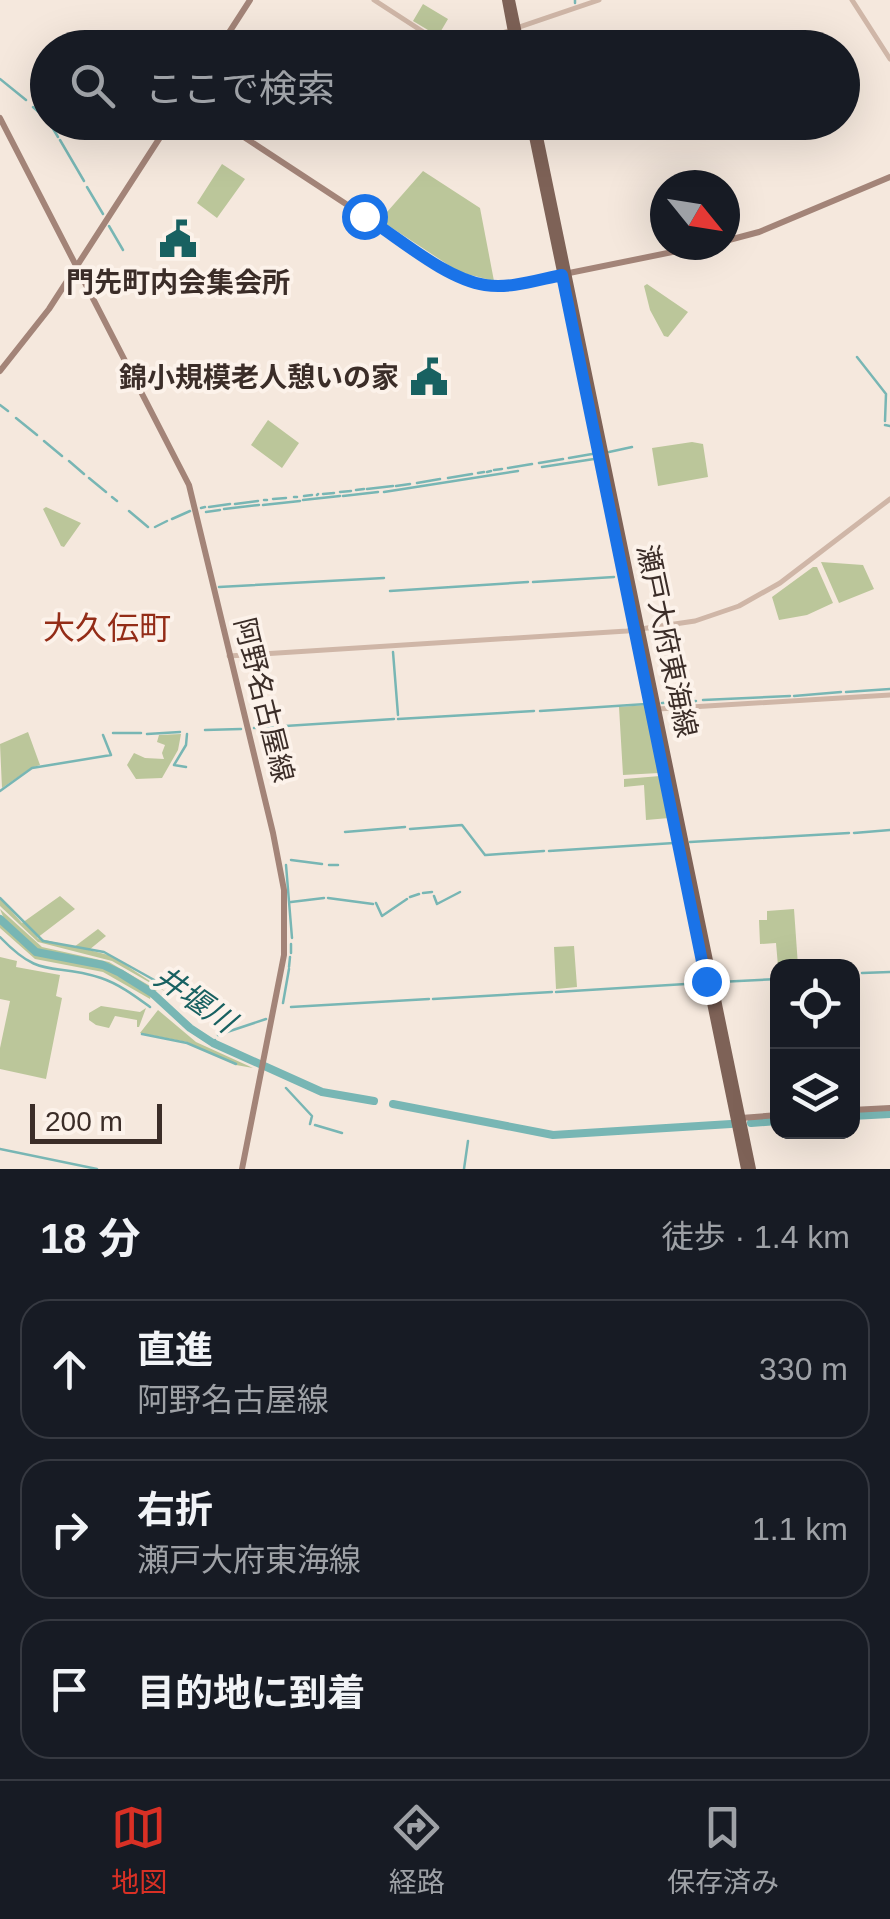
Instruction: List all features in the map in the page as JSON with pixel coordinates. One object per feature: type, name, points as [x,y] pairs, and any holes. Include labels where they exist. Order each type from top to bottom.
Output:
[{"type":"main road","points":[[231,30],[250,0]]},
{"type":"main road","points":[[508,0],[514,28]]},
{"type":"main road","name":"阿野名古屋線","points":[[0,118],[189,485],[284,890],[284,955],[242,1169]]},
{"type":"main road","points":[[0,371],[39,322],[158,140]]},
{"type":"main road","points":[[249,140],[461,278],[499,286],[650,257]]},
{"type":"main road","name":"瀬戸大府東海線","points":[[537,140],[738,1118],[745,1169]]},
{"type":"main road","points":[[740,237],[890,177]]},
{"type":"main road","points":[[860,1110],[890,1108]]},
{"type":"main road","points":[[738,1118],[770,1116]]},
{"type":"main road","name":"瀬戸大府東海線","points":[[738,1118],[752,1169]]},
{"type":"street","points":[[374,0],[420,30]]},
{"type":"street","points":[[508,30],[600,0]]},
{"type":"street","points":[[852,0],[890,59]]},
{"type":"street","points":[[229,656],[638,630],[695,622],[764,593],[890,499]]},
{"type":"street","points":[[655,709],[890,695]]},
{"type":"green space","points":[[423,4],[448,19],[442,30],[428,30],[413,21]]},
{"type":"green space","points":[[222,164],[245,179],[217,218],[197,203]]},
{"type":"green space","points":[[423,171],[480,208],[494,281],[459,272],[380,220]]},
{"type":"green space","points":[[647,284],[688,312],[668,337],[650,310],[644,286]]},
{"type":"green space","points":[[268,420],[299,443],[282,468],[251,445]]},
{"type":"green space","points":[[703,444],[708,477],[658,486],[652,448]]},
{"type":"green space","points":[[43,509],[81,523],[64,547]]},
{"type":"green space","points":[[821,562],[863,565],[874,589],[839,603]]},
{"type":"green space","points":[[817,567],[833,603],[807,615],[779,620],[772,597]]},
{"type":"green space","points":[[646,705],[659,773],[623,775],[619,707]]},
{"type":"green space","points":[[28,732],[40,765],[2,788],[0,744]]},
{"type":"green space","points":[[181,734],[178,750],[162,778],[136,779],[127,765],[134,753],[164,759],[165,745],[157,742],[159,735]]},
{"type":"green space","points":[[660,776],[669,818],[646,820],[644,785],[624,787],[624,779]]},
{"type":"green space","points":[[60,896],[75,909],[37,938],[74,947],[98,929],[106,936],[89,950],[112,956],[168,993],[112,961],[38,942],[0,906],[0,898],[22,923]]},
{"type":"green space","points":[[0,909],[42,947],[109,962],[157,990],[153,992],[106,965],[40,951],[4,919]]},
{"type":"green space","points":[[794,909],[798,959],[777,959],[776,943],[760,944],[759,920],[767,920],[767,911]]},
{"type":"green space","points":[[0,922],[34,954],[101,966],[151,995],[150,999],[103,972],[35,959],[0,928]]},
{"type":"green space","points":[[574,946],[577,987],[556,989],[554,947]]},
{"type":"green space","points":[[0,957],[17,961],[16,967],[60,975],[56,996],[62,998],[46,1079],[0,1069],[0,1048],[10,1001],[0,999]]},
{"type":"green space","points":[[101,1006],[140,1012],[146,1008],[139,1027],[137,1020],[115,1016],[109,1028],[89,1020],[89,1013]]},
{"type":"green space","points":[[158,1010],[196,1042],[253,1068],[236,1065],[187,1042],[140,1033]]},
{"type":"waterway","points":[[0,79],[26,100]]},
{"type":"waterway","points":[[60,140],[84,181]]},
{"type":"waterway","points":[[87,187],[103,214]]},
{"type":"waterway","points":[[109,226],[123,250]]},
{"type":"waterway","points":[[857,357],[886,394],[885,421]]},
{"type":"waterway","points":[[0,405],[8,411]]},
{"type":"waterway","points":[[16,418],[37,435]]},
{"type":"waterway","points":[[885,425],[890,426]]},
{"type":"waterway","points":[[44,441],[62,456]]},
{"type":"waterway","points":[[609,452],[632,447]]},
{"type":"waterway","points":[[569,458],[592,454]]},
{"type":"waterway","points":[[539,463],[563,459]]},
{"type":"waterway","points":[[542,467],[594,459]]},
{"type":"waterway","points":[[69,461],[84,474]]},
{"type":"waterway","points":[[508,468],[532,464]]},
{"type":"waterway","points":[[494,470],[502,469]]},
{"type":"waterway","points":[[487,472],[491,471]]},
{"type":"waterway","points":[[384,492],[518,471]]},
{"type":"waterway","points":[[478,473],[484,472]]},
{"type":"waterway","points":[[448,478],[472,474]]},
{"type":"waterway","points":[[89,478],[106,492]]},
{"type":"waterway","points":[[417,483],[440,479]]},
{"type":"waterway","points":[[396,486],[410,484]]},
{"type":"waterway","points":[[367,489],[393,486]]},
{"type":"waterway","points":[[356,490],[364,489]]},
{"type":"waterway","points":[[340,492],[351,491]]},
{"type":"waterway","points":[[343,496],[378,492]]},
{"type":"waterway","points":[[323,494],[334,493]]},
{"type":"waterway","points":[[304,496],[312,495]]},
{"type":"waterway","points":[[303,500],[340,496]]},
{"type":"waterway","points":[[112,497],[117,501]]},
{"type":"waterway","points":[[273,499],[286,498]]},
{"type":"waterway","points":[[235,504],[258,501]]},
{"type":"waterway","points":[[263,505],[300,501]]},
{"type":"waterway","points":[[209,507],[230,504]]},
{"type":"waterway","points":[[224,509],[259,505]]},
{"type":"waterway","points":[[201,508],[205,507]]},
{"type":"waterway","points":[[206,512],[220,510]]},
{"type":"waterway","points":[[129,511],[148,527]]},
{"type":"waterway","points":[[172,519],[190,511]]},
{"type":"waterway","points":[[155,527],[167,521]]},
{"type":"waterway","points":[[533,582],[614,577]]},
{"type":"waterway","points":[[219,587],[384,578]]},
{"type":"waterway","points":[[390,591],[528,582]]},
{"type":"waterway","points":[[393,652],[398,715]]},
{"type":"waterway","points":[[846,692],[890,689]]},
{"type":"waterway","points":[[794,696],[841,692]]},
{"type":"waterway","points":[[703,700],[790,696]]},
{"type":"waterway","points":[[662,703],[696,701]]},
{"type":"waterway","points":[[540,711],[646,704]]},
{"type":"waterway","points":[[398,719],[534,711]]},
{"type":"waterway","points":[[254,728],[394,719]]},
{"type":"waterway","points":[[205,730],[241,729]]},
{"type":"waterway","points":[[147,734],[180,732]]},
{"type":"waterway","points":[[113,733],[141,733]]},
{"type":"waterway","points":[[186,767],[174,765],[186,745],[187,734]]},
{"type":"waterway","points":[[0,791],[32,768],[111,755],[103,735]]},
{"type":"waterway","points":[[410,829],[462,825],[485,855]]},
{"type":"waterway","points":[[345,832],[405,827]]},
{"type":"waterway","points":[[854,833],[890,830]]},
{"type":"waterway","points":[[690,842],[849,833]]},
{"type":"waterway","points":[[549,851],[674,843]]},
{"type":"waterway","points":[[486,855],[544,851]]},
{"type":"waterway","points":[[291,860],[322,864]]},
{"type":"waterway","points":[[286,865],[292,938]]},
{"type":"waterway","points":[[329,865],[338,865]]},
{"type":"waterway","points":[[423,893],[432,892]]},
{"type":"waterway","points":[[434,896],[437,904],[460,892]]},
{"type":"waterway","points":[[410,897],[419,894]]},
{"type":"waterway","points":[[0,898],[43,941],[104,952],[156,981]]},
{"type":"waterway","points":[[291,902],[324,898]]},
{"type":"waterway","points":[[328,898],[373,904]]},
{"type":"waterway","points":[[376,903],[382,916],[407,899]]},
{"type":"waterway","name":"井堰川","points":[[0,919],[36,952],[103,965],[120,973],[152,993],[213,1043],[322,1092],[374,1101]]},
{"type":"waterway","points":[[0,937],[27,960],[101,978],[150,1007]]},
{"type":"waterway","points":[[291,944],[291,953]]},
{"type":"waterway","points":[[289,967],[290,957]]},
{"type":"waterway","points":[[283,1003],[289,969]]},
{"type":"waterway","points":[[862,973],[890,972]]},
{"type":"waterway","points":[[719,982],[770,979]]},
{"type":"waterway","points":[[556,992],[702,983]]},
{"type":"waterway","points":[[433,999],[552,992]]},
{"type":"waterway","points":[[291,1007],[429,999]]},
{"type":"waterway","points":[[218,1035],[266,1019]]},
{"type":"waterway","points":[[142,1034],[187,1043],[236,1064]]},
{"type":"waterway","points":[[286,1088],[312,1116],[310,1124]]},
{"type":"waterway","name":"井堰川","points":[[393,1104],[553,1135],[731,1124]]},
{"type":"waterway","points":[[860,1116],[890,1114]]},
{"type":"waterway","points":[[751,1123],[770,1122]]},
{"type":"waterway","points":[[315,1125],[342,1133]]},
{"type":"waterway","points":[[464,1169],[468,1141]]},
{"type":"waterway","points":[[0,1149],[97,1169]]},
{"type":"place","name":"門先町内会集会所","points":[[178,239]]},
{"type":"place","name":"錦小規模老人憩いの家","points":[[429,377]]},
{"type":"district","name":"大久伝町","points":[[107,628]]},
{"type":"route","points":[[364,216],[448,271],[473,282],[499,286],[562,275],[706,981]]}]
